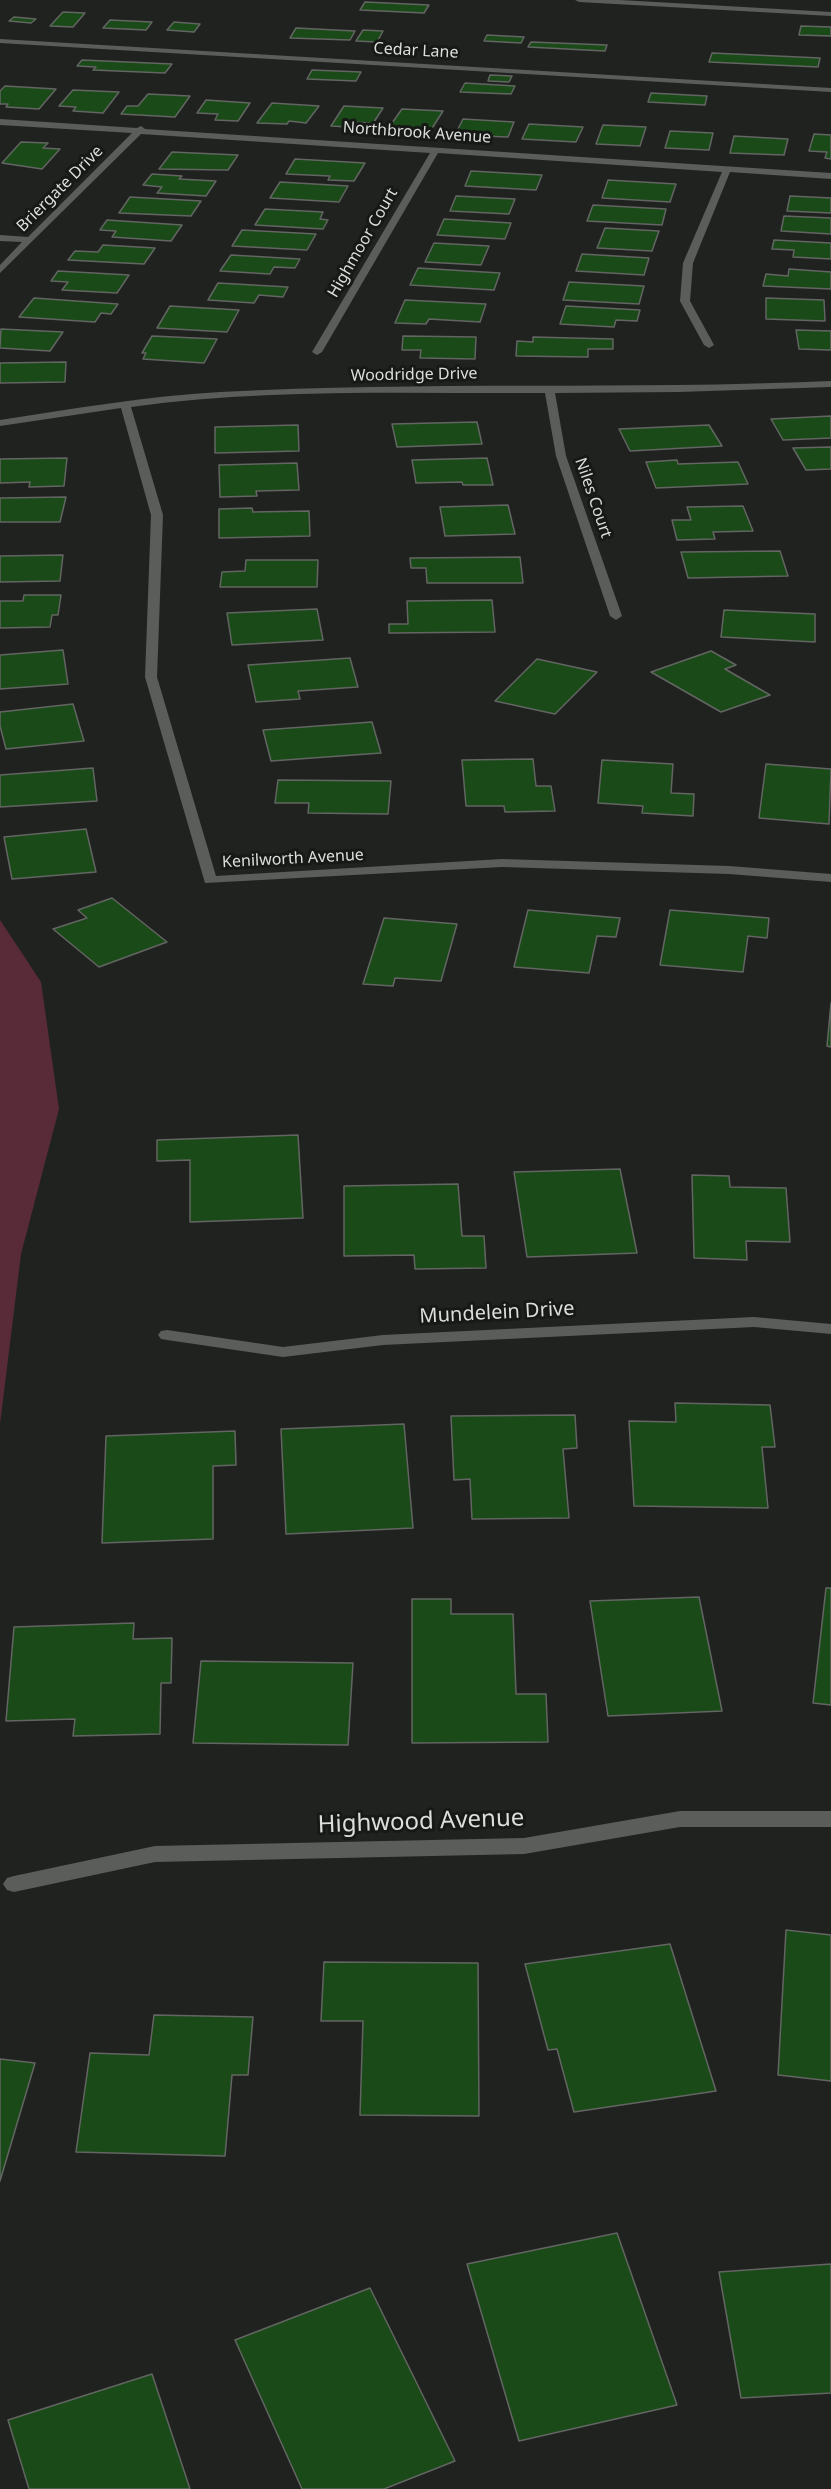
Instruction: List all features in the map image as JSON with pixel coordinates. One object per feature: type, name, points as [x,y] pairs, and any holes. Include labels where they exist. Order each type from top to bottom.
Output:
[{"type":"street","points":[[579,0],[831,14]]},
{"type":"street","name":"Cedar Lane","points":[[0,41],[831,90]]},
{"type":"street","name":"Northbrook Avenue","points":[[0,122],[141,129],[831,176]]},
{"type":"street","name":"Briergate Drive","points":[[0,270],[141,129]]},
{"type":"street","name":"Highmoor Court","points":[[317,352],[436,149]]},
{"type":"street","points":[[709,345],[685,301],[688,263],[727,169]]},
{"type":"street","points":[[0,238],[30,240]]},
{"type":"street","name":"Woodridge Drive","points":[[0,423],[125,404],[218,395],[831,384]]},
{"type":"street","name":"Niles Court","points":[[549,389],[561,456],[616,616]]},
{"type":"street","name":"Kenilworth Avenue","points":[[125,404],[157,514],[151,676],[210,880],[502,863],[729,870],[831,878]]},
{"type":"street","name":"Mundelein Drive","points":[[166,1335],[283,1352],[383,1340],[754,1322],[831,1329]]},
{"type":"street","name":"Highwood Avenue","points":[[14,1884],[155,1854],[524,1846],[680,1819],[831,1819]]},
{"type":"shaded area","points":[[0,920],[41,982],[59,1109],[21,1254],[0,1424]]},
{"type":"building","points":[[365,2],[429,5],[424,13],[360,10]]},
{"type":"building","points":[[63,12],[85,13],[73,27],[50,26]]},
{"type":"building","points":[[14,17],[36,19],[31,23],[9,21]]},
{"type":"building","points":[[110,20],[152,22],[146,30],[103,28]]},
{"type":"building","points":[[174,22],[200,24],[194,32],[167,30]]},
{"type":"building","points":[[801,26],[831,27],[831,36],[799,35]]},
{"type":"building","points":[[296,28],[355,31],[350,40],[290,38]]},
{"type":"building","points":[[363,30],[383,31],[377,42],[356,41]]},
{"type":"building","points":[[487,35],[524,37],[521,43],[484,41]]},
{"type":"building","points":[[531,42],[607,45],[605,51],[528,47]]},
{"type":"building","points":[[712,53],[820,58],[818,67],[709,62]]},
{"type":"building","points":[[82,60],[172,64],[165,73],[93,70],[96,67],[77,66]]},
{"type":"building","points":[[312,70],[361,72],[356,81],[307,79]]},
{"type":"building","points":[[490,75],[512,76],[509,82],[488,81]]},
{"type":"building","points":[[465,83],[515,86],[511,94],[460,92]]},
{"type":"building","points":[[5,86],[56,89],[39,109],[6,107],[8,104],[0,104],[0,91]]},
{"type":"building","points":[[73,90],[119,92],[103,113],[73,111],[76,107],[59,106]]},
{"type":"building","points":[[651,93],[707,96],[705,105],[648,102]]},
{"type":"building","points":[[148,94],[190,96],[175,117],[121,114],[127,106],[138,106]]},
{"type":"building","points":[[206,100],[250,103],[238,121],[215,120],[218,114],[197,113]]},
{"type":"building","points":[[272,103],[319,106],[306,123],[289,121],[287,124],[257,123]]},
{"type":"building","points":[[344,106],[383,108],[370,128],[366,128],[369,123],[352,122],[349,127],[331,126]]},
{"type":"building","points":[[402,109],[443,111],[429,133],[387,130]]},
{"type":"building","points":[[463,119],[514,122],[508,137],[455,135]]},
{"type":"building","points":[[529,124],[583,127],[576,142],[522,139]]},
{"type":"building","points":[[603,125],[646,127],[640,146],[596,144]]},
{"type":"building","points":[[670,131],[713,133],[709,150],[665,148]]},
{"type":"building","points":[[814,134],[831,135],[831,159],[825,158],[827,152],[809,151]]},
{"type":"building","points":[[734,136],[788,139],[784,155],[730,153]]},
{"type":"building","points":[[21,142],[48,143],[43,148],[60,149],[42,169],[2,163]]},
{"type":"building","points":[[172,152],[238,155],[228,170],[159,169]]},
{"type":"building","points":[[295,159],[365,163],[354,181],[328,180],[330,176],[286,174]]},
{"type":"building","points":[[471,171],[542,175],[536,190],[465,186]]},
{"type":"building","points":[[152,174],[182,176],[179,179],[216,181],[206,196],[157,193],[162,187],[143,185]]},
{"type":"building","points":[[608,180],[676,184],[670,202],[602,198]]},
{"type":"building","points":[[280,182],[348,186],[339,202],[270,198]]},
{"type":"building","points":[[456,196],[515,199],[509,214],[450,211]]},
{"type":"building","points":[[790,196],[831,198],[831,213],[787,211]]},
{"type":"building","points":[[130,197],[201,201],[191,216],[119,213]]},
{"type":"building","points":[[593,205],[666,209],[662,225],[587,221]]},
{"type":"building","points":[[265,209],[323,212],[320,219],[328,220],[323,229],[255,225]]},
{"type":"building","points":[[784,216],[831,218],[831,234],[781,231]]},
{"type":"building","points":[[444,219],[511,223],[505,239],[437,235]]},
{"type":"building","points":[[107,220],[182,225],[171,241],[112,237],[116,231],[100,230]]},
{"type":"building","points":[[605,228],[659,231],[652,251],[597,248]]},
{"type":"building","points":[[242,230],[316,234],[307,250],[232,246]]},
{"type":"building","points":[[774,240],[831,243],[831,259],[793,257],[794,250],[772,249]]},
{"type":"building","points":[[434,243],[489,246],[481,265],[425,262]]},
{"type":"building","points":[[103,245],[155,248],[144,264],[68,260],[75,251],[98,252]]},
{"type":"building","points":[[582,254],[649,258],[644,275],[576,271]]},
{"type":"building","points":[[231,255],[300,259],[295,268],[274,267],[270,274],[220,271]]},
{"type":"building","points":[[418,268],[500,273],[494,290],[410,285]]},
{"type":"building","points":[[789,269],[831,272],[831,289],[763,286],[766,274],[788,276]]},
{"type":"building","points":[[58,271],[129,275],[117,293],[62,290],[68,282],[51,281]]},
{"type":"building","points":[[569,282],[644,286],[639,304],[563,300]]},
{"type":"building","points":[[218,283],[288,287],[283,297],[259,295],[254,303],[208,300]]},
{"type":"building","points":[[34,298],[118,304],[111,314],[101,313],[95,322],[19,317]]},
{"type":"building","points":[[766,298],[824,300],[825,321],[766,319]]},
{"type":"building","points":[[405,300],[486,304],[480,322],[429,319],[426,324],[395,323]]},
{"type":"building","points":[[170,306],[239,310],[227,332],[157,328]]},
{"type":"building","points":[[566,306],[640,310],[637,321],[616,320],[614,327],[560,324]]},
{"type":"building","points":[[1,329],[63,332],[50,351],[0,348]]},
{"type":"building","points":[[796,330],[831,331],[831,350],[799,349]]},
{"type":"building","points":[[152,336],[217,339],[204,363],[143,359],[146,353],[142,353]]},
{"type":"building","points":[[403,336],[476,337],[475,359],[420,358],[421,350],[402,350]]},
{"type":"building","points":[[533,337],[613,339],[613,349],[588,349],[588,357],[516,356],[517,341],[533,342]]},
{"type":"building","points":[[66,362],[65,382],[0,383],[0,363]]},
{"type":"building","points":[[831,416],[831,438],[783,440],[771,419]]},
{"type":"building","points":[[477,422],[482,444],[397,447],[392,424]]},
{"type":"building","points":[[298,425],[299,451],[215,453],[215,427]]},
{"type":"building","points":[[709,425],[722,446],[630,451],[619,429]]},
{"type":"building","points":[[831,447],[831,469],[806,470],[793,448]]},
{"type":"building","points":[[67,458],[64,486],[29,487],[30,482],[0,483],[0,459]]},
{"type":"building","points":[[487,458],[493,485],[463,485],[462,482],[416,483],[412,460]]},
{"type":"building","points":[[677,460],[678,464],[738,462],[748,484],[656,488],[646,462]]},
{"type":"building","points":[[297,463],[299,490],[256,491],[257,496],[220,497],[219,465]]},
{"type":"building","points":[[66,497],[60,522],[0,522],[0,498]]},
{"type":"building","points":[[508,505],[515,534],[445,536],[440,507]]},
{"type":"building","points":[[743,506],[753,531],[713,532],[715,539],[677,540],[672,520],[691,520],[687,507]]},
{"type":"building","points":[[252,508],[253,512],[309,511],[310,536],[219,538],[219,509]]},
{"type":"building","points":[[780,551],[788,576],[688,578],[681,552]]},
{"type":"building","points":[[63,555],[60,581],[0,582],[0,556]]},
{"type":"building","points":[[520,557],[523,583],[427,583],[426,568],[411,568],[410,558]]},
{"type":"building","points":[[246,560],[318,560],[317,587],[220,587],[222,572],[245,571]]},
{"type":"building","points":[[24,595],[61,595],[58,615],[52,615],[50,627],[0,628],[0,601],[23,601]]},
{"type":"building","points":[[492,600],[495,632],[389,633],[389,624],[408,624],[407,601]]},
{"type":"building","points":[[317,609],[323,640],[232,645],[227,613]]},
{"type":"building","points":[[724,610],[815,614],[815,642],[721,637]]},
{"type":"building","points":[[63,650],[68,684],[0,689],[0,655]]},
{"type":"building","points":[[711,651],[736,665],[725,669],[770,695],[721,712],[651,672]]},
{"type":"building","points":[[350,658],[358,687],[298,691],[300,699],[256,702],[248,665]]},
{"type":"building","points":[[537,659],[597,672],[555,714],[495,701]]},
{"type":"building","points":[[73,704],[84,741],[6,749],[0,726],[0,712]]},
{"type":"building","points":[[372,722],[381,753],[271,761],[263,730]]},
{"type":"building","points":[[533,759],[536,786],[551,786],[555,811],[505,812],[504,806],[466,806],[462,760]]},
{"type":"building","points":[[602,760],[673,764],[671,793],[694,794],[693,816],[642,813],[643,806],[598,803]]},
{"type":"building","points":[[766,764],[831,769],[829,824],[759,818]]},
{"type":"building","points":[[93,768],[97,801],[0,807],[0,775]]},
{"type":"building","points":[[278,780],[391,781],[388,814],[308,813],[309,803],[275,803]]},
{"type":"building","points":[[86,829],[96,872],[12,879],[4,837]]},
{"type":"building","points":[[112,898],[167,942],[99,967],[53,929],[87,918],[78,910]]},
{"type":"building","points":[[528,910],[620,918],[616,937],[597,936],[589,973],[514,967]]},
{"type":"building","points":[[670,910],[769,918],[767,938],[748,936],[743,972],[660,965]]},
{"type":"building","points":[[384,918],[457,924],[441,981],[395,978],[393,986],[363,984]]},
{"type":"building","points":[[831,1003],[831,1047],[827,1046]]},
{"type":"building","points":[[298,1135],[303,1218],[190,1222],[190,1160],[157,1161],[157,1140]]},
{"type":"building","points":[[620,1169],[637,1253],[527,1257],[514,1172]]},
{"type":"building","points":[[692,1175],[729,1176],[730,1187],[786,1188],[790,1242],[746,1241],[747,1260],[694,1258]]},
{"type":"building","points":[[458,1184],[462,1236],[484,1236],[486,1268],[415,1269],[414,1255],[344,1256],[344,1186]]},
{"type":"building","points":[[675,1403],[770,1405],[775,1447],[762,1447],[768,1508],[634,1506],[629,1421],[676,1422]]},
{"type":"building","points":[[575,1415],[577,1448],[563,1449],[569,1518],[472,1519],[470,1479],[454,1480],[451,1416]]},
{"type":"building","points":[[404,1424],[413,1528],[286,1534],[281,1429]]},
{"type":"building","points":[[235,1431],[236,1465],[213,1466],[213,1539],[102,1543],[106,1436]]},
{"type":"building","points":[[826,1588],[831,1588],[831,1705],[813,1703]]},
{"type":"building","points":[[699,1597],[722,1711],[608,1716],[590,1601]]},
{"type":"building","points":[[412,1599],[451,1599],[451,1614],[513,1614],[516,1694],[546,1694],[548,1742],[412,1743]]},
{"type":"building","points":[[134,1623],[133,1639],[172,1638],[171,1683],[161,1683],[160,1734],[73,1736],[75,1719],[6,1721],[14,1627]]},
{"type":"building","points":[[201,1661],[353,1663],[348,1745],[193,1743]]},
{"type":"building","points":[[786,1930],[831,1935],[831,2081],[778,2075]]},
{"type":"building","points":[[670,1944],[716,2091],[574,2112],[557,2049],[548,2050],[525,1964]]},
{"type":"building","points":[[324,1962],[478,1963],[479,2116],[360,2115],[363,2021],[321,2021]]},
{"type":"building","points":[[154,2015],[253,2017],[248,2075],[232,2075],[225,2156],[76,2152],[90,2053],[149,2055]]},
{"type":"building","points":[[0,2059],[35,2063],[0,2181]]},
{"type":"building","points":[[617,2233],[677,2405],[519,2441],[467,2264]]},
{"type":"building","points":[[831,2264],[831,2393],[741,2398],[719,2272]]},
{"type":"building","points":[[370,2288],[455,2461],[384,2489],[302,2489],[235,2340]]},
{"type":"building","points":[[152,2374],[190,2489],[29,2489],[8,2420]]}]
